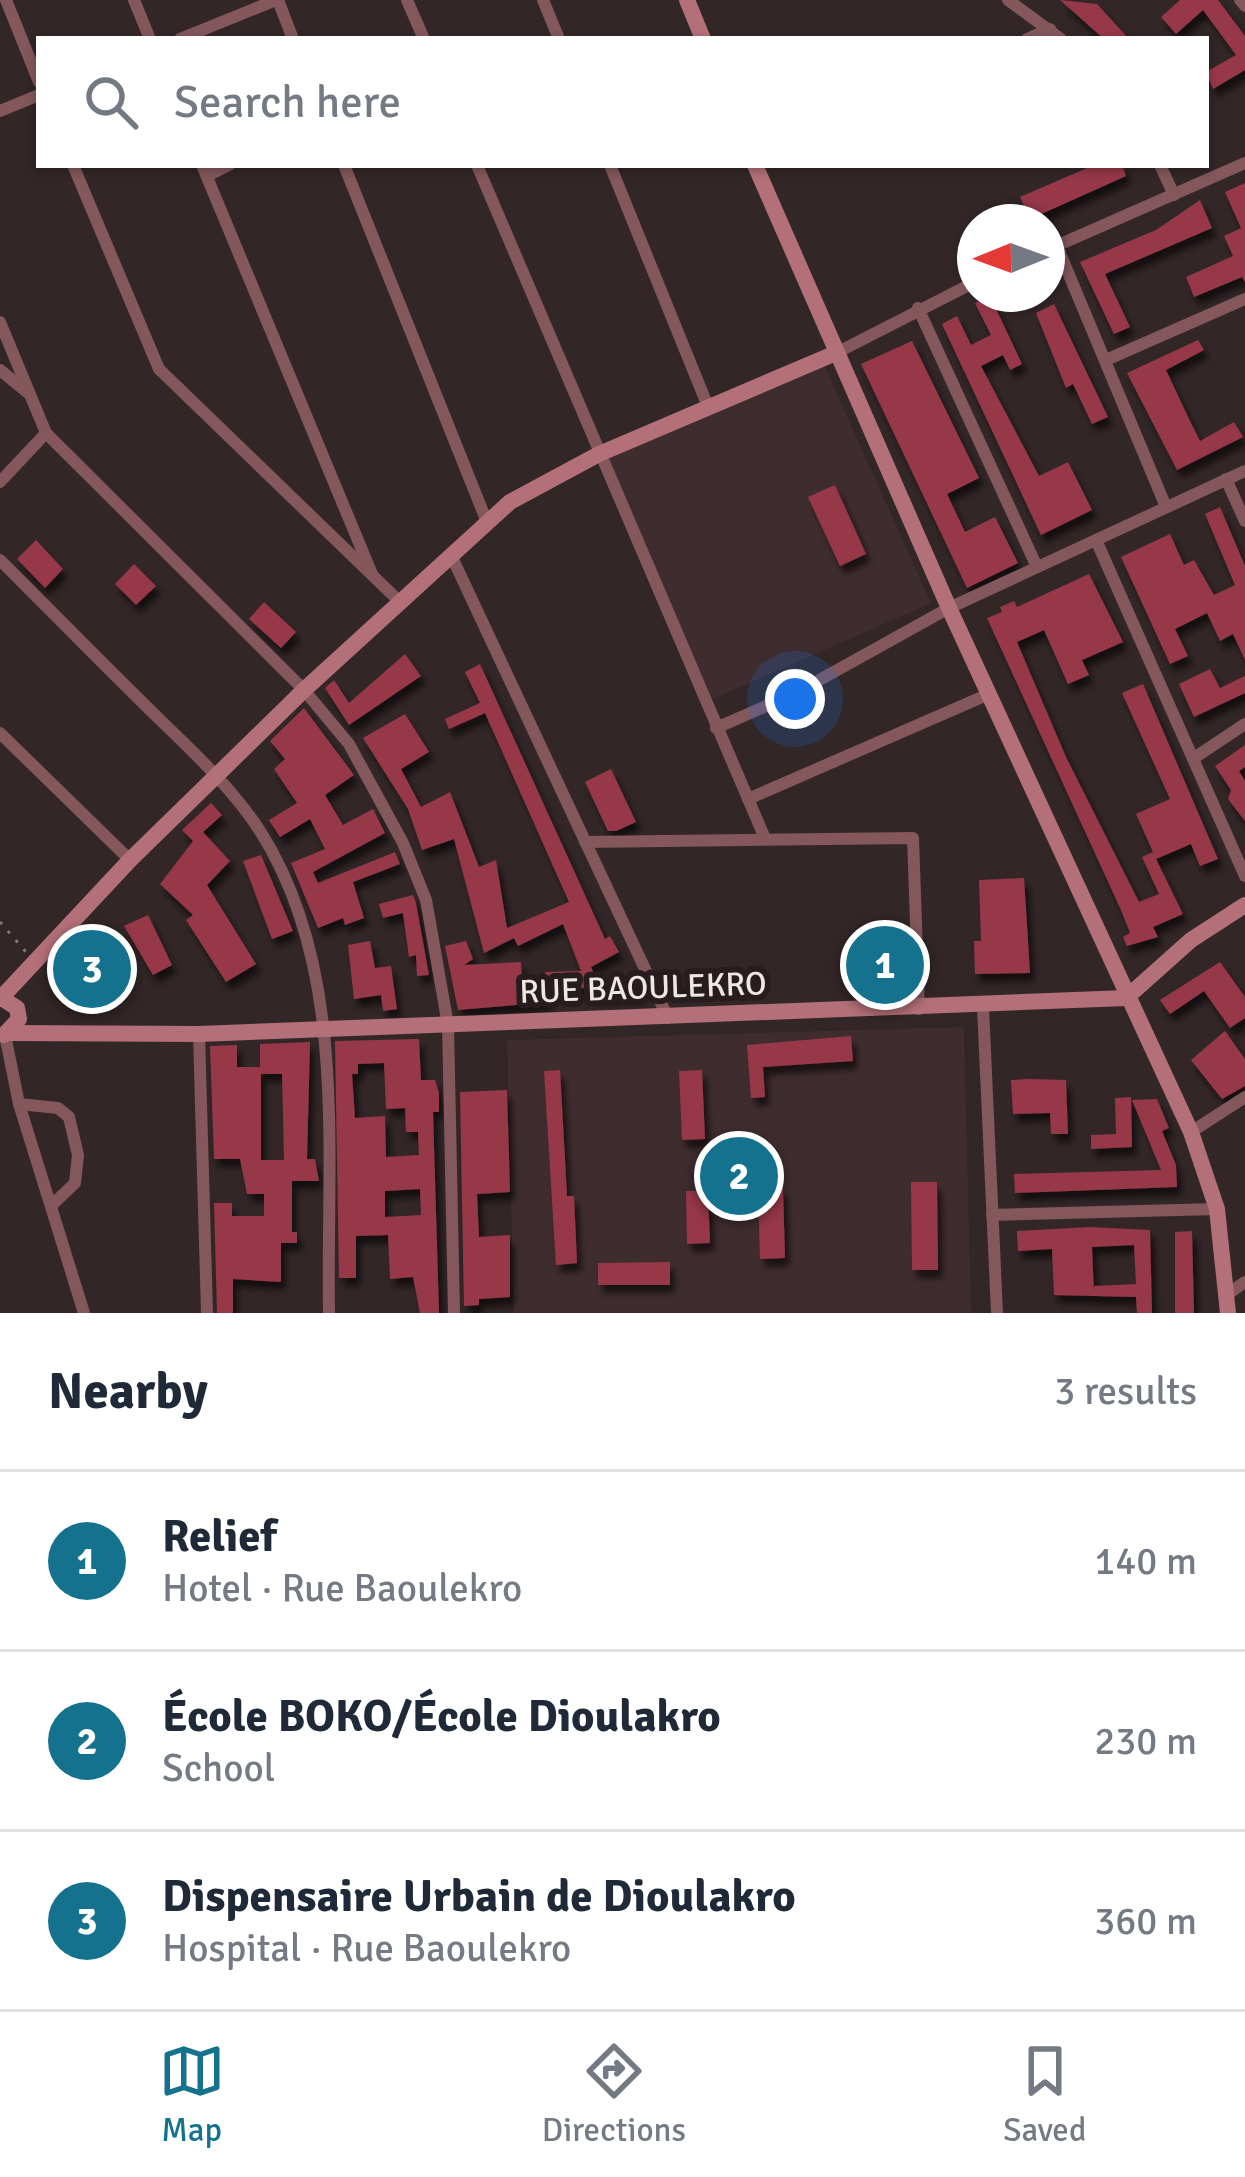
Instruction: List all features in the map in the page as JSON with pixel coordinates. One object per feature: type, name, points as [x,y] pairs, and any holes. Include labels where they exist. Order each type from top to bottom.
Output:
[{"type":"street","points":[[7,0],[36,74]]},
{"type":"street","points":[[134,0],[149,36]]},
{"type":"street","points":[[187,36],[277,0],[292,36]]},
{"type":"street","points":[[407,0],[423,36]]},
{"type":"street","points":[[543,0],[558,36]]},
{"type":"street","points":[[687,0],[702,36]]},
{"type":"street","points":[[1008,0],[1055,34]]},
{"type":"street","points":[[0,111],[36,96]]},
{"type":"street","points":[[1065,242],[1245,163]]},
{"type":"street","points":[[74,168],[159,369],[400,601]]},
{"type":"street","points":[[345,168],[488,522]]},
{"type":"street","points":[[478,168],[764,836]]},
{"type":"street","points":[[611,168],[709,409]]},
{"type":"street","points":[[756,168],[949,608],[1191,1132],[1217,1209],[1228,1304]]},
{"type":"street","points":[[1161,168],[1174,195]]},
{"type":"street","points":[[204,170],[374,579]]},
{"type":"street","points":[[1065,275],[1106,360],[1166,507]]},
{"type":"street","points":[[84,1313],[20,1104],[5,1035],[19,1013],[2,999],[130,860],[304,690],[510,502],[599,454],[836,353],[957,290]]},
{"type":"street","points":[[1106,360],[1245,299]]},
{"type":"street","points":[[918,308],[1037,567]]},
{"type":"street","points":[[0,322],[46,433],[304,690],[349,744],[404,843],[426,900],[448,1025],[454,1313]]},
{"type":"street","points":[[0,370],[30,394]]},
{"type":"street","points":[[0,482],[46,433]]},
{"type":"street","points":[[716,728],[796,693],[949,608],[1245,471]]},
{"type":"street","points":[[1226,479],[1245,521]]},
{"type":"street","points":[[1096,540],[1245,877]]},
{"type":"street","points":[[451,555],[668,1018]]},
{"type":"street","points":[[0,560],[216,776],[261,832],[294,902],[314,967],[324,1029],[329,1313]]},
{"type":"street","points":[[748,799],[989,694]]},
{"type":"street","points":[[1194,758],[1245,724]]},
{"type":"street","points":[[0,733],[130,860]]},
{"type":"street","points":[[586,842],[764,836],[913,838],[919,1009]]},
{"type":"street","points":[[1126,998],[1191,940],[1245,905]]},
{"type":"street","name":"RUE BAOULEKRO","points":[[5,1035],[200,1034],[1126,998]]},
{"type":"street","points":[[983,1006],[998,1313]]},
{"type":"street","points":[[200,1034],[207,1313]]},
{"type":"street","points":[[1191,1132],[1245,1097]]},
{"type":"street","points":[[20,1104],[58,1108],[69,1117],[78,1154],[75,1184],[51,1206]]},
{"type":"street","points":[[992,1215],[1217,1209]]},
{"type":"street","points":[[1228,1304],[1245,1282]]},
{"type":"path","points":[[0,922],[35,962]]},
{"type":"shaded area","points":[[824,365],[931,603],[713,699],[605,459]]},
{"type":"shaded area","points":[[964,1027],[971,1313],[514,1313],[507,1040]]},
{"type":"building","points":[[1060,0],[1097,4],[1126,36],[1101,36]]},
{"type":"building","points":[[1180,0],[1218,0],[1245,36],[1245,70],[1213,89],[1209,70],[1236,55],[1203,10],[1176,34],[1161,17]]},
{"type":"building","points":[[1087,168],[1123,168],[1126,176],[1063,204],[1023,204],[1020,197]]},
{"type":"building","points":[[1245,183],[1245,282],[1242,277],[1194,297],[1186,277],[1233,256],[1224,236],[1241,228],[1225,192]]},
{"type":"building","points":[[1200,200],[1212,228],[1105,274],[1130,327],[1114,334],[1080,262],[1156,230]]},
{"type":"building","points":[[980,312],[998,312],[1022,364],[1010,370],[1003,355],[981,366],[1039,476],[1068,462],[1092,510],[1041,535],[942,324],[957,316],[971,345],[991,335]]},
{"type":"building","points":[[1058,312],[1108,417],[1092,424],[1073,384],[1066,388],[1036,313]]},
{"type":"building","points":[[1198,340],[1204,350],[1166,370],[1200,441],[1234,422],[1243,437],[1177,470],[1127,373]]},
{"type":"building","points":[[912,341],[979,478],[947,494],[965,532],[995,517],[1018,563],[967,588],[861,364]]},
{"type":"building","points":[[835,485],[866,554],[840,566],[808,497]]},
{"type":"building","points":[[1220,507],[1245,566],[1245,660],[1233,634],[1220,641],[1207,613],[1175,629],[1188,656],[1170,664],[1121,557],[1170,534],[1184,565],[1194,560],[1214,595],[1235,585],[1205,514]]},
{"type":"building","points":[[36,540],[63,569],[45,588],[17,559]]},
{"type":"building","points":[[134,564],[156,586],[136,605],[115,584]]},
{"type":"building","points":[[1089,574],[1123,642],[1082,660],[1089,675],[1068,684],[1044,630],[1017,642],[1066,757],[1139,902],[1159,894],[1142,857],[1153,852],[1136,814],[1170,799],[1122,693],[1143,684],[1218,859],[1200,866],[1191,844],[1156,859],[1183,914],[1153,927],[1158,937],[1127,946],[1123,937],[1130,933],[1121,910],[987,618],[1002,612],[1000,607],[1014,601],[1017,607]]},
{"type":"building","points":[[264,602],[296,632],[281,648],[249,619]]},
{"type":"building","points":[[405,654],[421,676],[349,725],[325,688],[334,680],[349,703]]},
{"type":"building","points":[[480,664],[605,939],[610,936],[619,952],[591,967],[598,983],[634,980],[641,995],[595,996],[591,988],[546,989],[545,972],[581,971],[563,924],[518,946],[514,938],[484,953],[454,839],[422,850],[408,809],[363,738],[405,714],[429,752],[401,769],[421,807],[450,792],[479,867],[496,860],[507,928],[569,902],[485,713],[449,729],[445,719],[480,703],[465,672]]},
{"type":"building","points":[[1210,669],[1220,688],[1245,676],[1245,693],[1194,717],[1179,684]]},
{"type":"building","points":[[304,708],[354,775],[325,795],[343,825],[373,809],[385,833],[313,872],[318,883],[395,852],[400,864],[353,882],[364,918],[345,925],[343,918],[318,928],[291,863],[325,849],[310,819],[280,837],[269,820],[297,803],[274,769],[285,759],[270,741]]},
{"type":"building","points":[[1245,745],[1245,767],[1239,771],[1245,781],[1245,821],[1228,799],[1231,790],[1215,766]]},
{"type":"building","points":[[611,769],[636,822],[616,831],[608,831],[585,782]]},
{"type":"building","points":[[211,803],[222,815],[203,832],[230,861],[207,885],[256,964],[226,982],[186,920],[193,915],[160,884],[193,841],[182,830]]},
{"type":"building","points":[[261,855],[293,931],[272,939],[243,861]]},
{"type":"building","points":[[1024,878],[1030,973],[975,974],[974,941],[981,941],[979,880]]},
{"type":"building","points":[[413,895],[429,975],[417,976],[416,955],[409,957],[403,913],[383,918],[379,904]]},
{"type":"building","points":[[148,915],[172,965],[153,975],[124,926]]},
{"type":"building","points":[[370,941],[375,968],[391,966],[397,1009],[383,1011],[381,995],[354,999],[348,945]]},
{"type":"building","points":[[466,941],[473,959],[464,965],[521,962],[523,996],[547,990],[550,1002],[458,1010],[445,946]]},
{"type":"building","points":[[96,942],[114,987],[83,999],[65,955]]},
{"type":"building","points":[[907,954],[907,974],[873,974],[873,981],[862,981],[862,955]]},
{"type":"building","points":[[1220,962],[1245,997],[1245,1018],[1230,1028],[1204,991],[1170,1014],[1160,1000]]},
{"type":"building","points":[[1225,1031],[1245,1059],[1245,1086],[1222,1099],[1191,1060]]},
{"type":"building","points":[[851,1036],[853,1061],[763,1067],[765,1097],[751,1098],[747,1045]]},
{"type":"building","points":[[419,1039],[421,1080],[435,1080],[439,1093],[439,1112],[433,1112],[439,1313],[420,1313],[413,1277],[390,1279],[388,1235],[356,1236],[356,1278],[339,1278],[335,1041]],"holes":[[[384,1063],[386,1109],[405,1108],[406,1132],[418,1132],[419,1155],[386,1157],[385,1116],[355,1118],[352,1074],[358,1074],[358,1064]],[[420,1189],[421,1215],[385,1217],[385,1191]]]},
{"type":"building","points":[[310,1042],[307,1159],[315,1159],[319,1181],[292,1181],[292,1232],[297,1232],[297,1243],[281,1243],[281,1282],[233,1279],[233,1313],[217,1313],[214,1203],[232,1203],[232,1216],[264,1216],[264,1194],[247,1194],[240,1159],[214,1159],[210,1046],[237,1045],[237,1067],[260,1067],[260,1044]],"holes":[[[261,1074],[282,1074],[284,1160],[261,1160]]]},
{"type":"building","points":[[560,1070],[567,1196],[574,1196],[577,1263],[556,1265],[544,1071]]},
{"type":"building","points":[[702,1070],[705,1139],[682,1140],[679,1071]]},
{"type":"building","points":[[1011,1080],[1066,1080],[1068,1134],[1051,1134],[1050,1113],[1013,1114]]},
{"type":"building","points":[[507,1090],[510,1192],[477,1194],[479,1237],[510,1235],[510,1297],[479,1299],[479,1305],[464,1306],[460,1092]]},
{"type":"building","points":[[1131,1097],[1132,1147],[1091,1149],[1091,1135],[1116,1134],[1115,1098]]},
{"type":"building","points":[[1157,1099],[1169,1128],[1162,1131],[1176,1165],[1177,1187],[1015,1193],[1014,1174],[1161,1170],[1132,1100]]},
{"type":"building","points":[[911,1182],[937,1182],[938,1270],[912,1270]]},
{"type":"building","points":[[783,1188],[785,1258],[760,1259],[758,1189]]},
{"type":"building","points":[[686,1191],[708,1191],[710,1243],[687,1244]]},
{"type":"building","points":[[1150,1230],[1152,1313],[1137,1313],[1136,1297],[1054,1295],[1052,1249],[1018,1251],[1017,1231]],"holes":[[[1134,1245],[1136,1284],[1094,1286],[1094,1293],[1092,1247]]]},
{"type":"building","points":[[1192,1231],[1194,1313],[1175,1313],[1175,1232]]},
{"type":"building","points":[[670,1262],[670,1285],[598,1285],[598,1263]]},
{"type":"place","name":"Relief","points":[[885,965]]},
{"type":"place","name":"Dispensaire Urbain de Dioulakro","points":[[92,969]]},
{"type":"place","name":"École BOKO/École Dioulakro","points":[[739,1176]]}]
